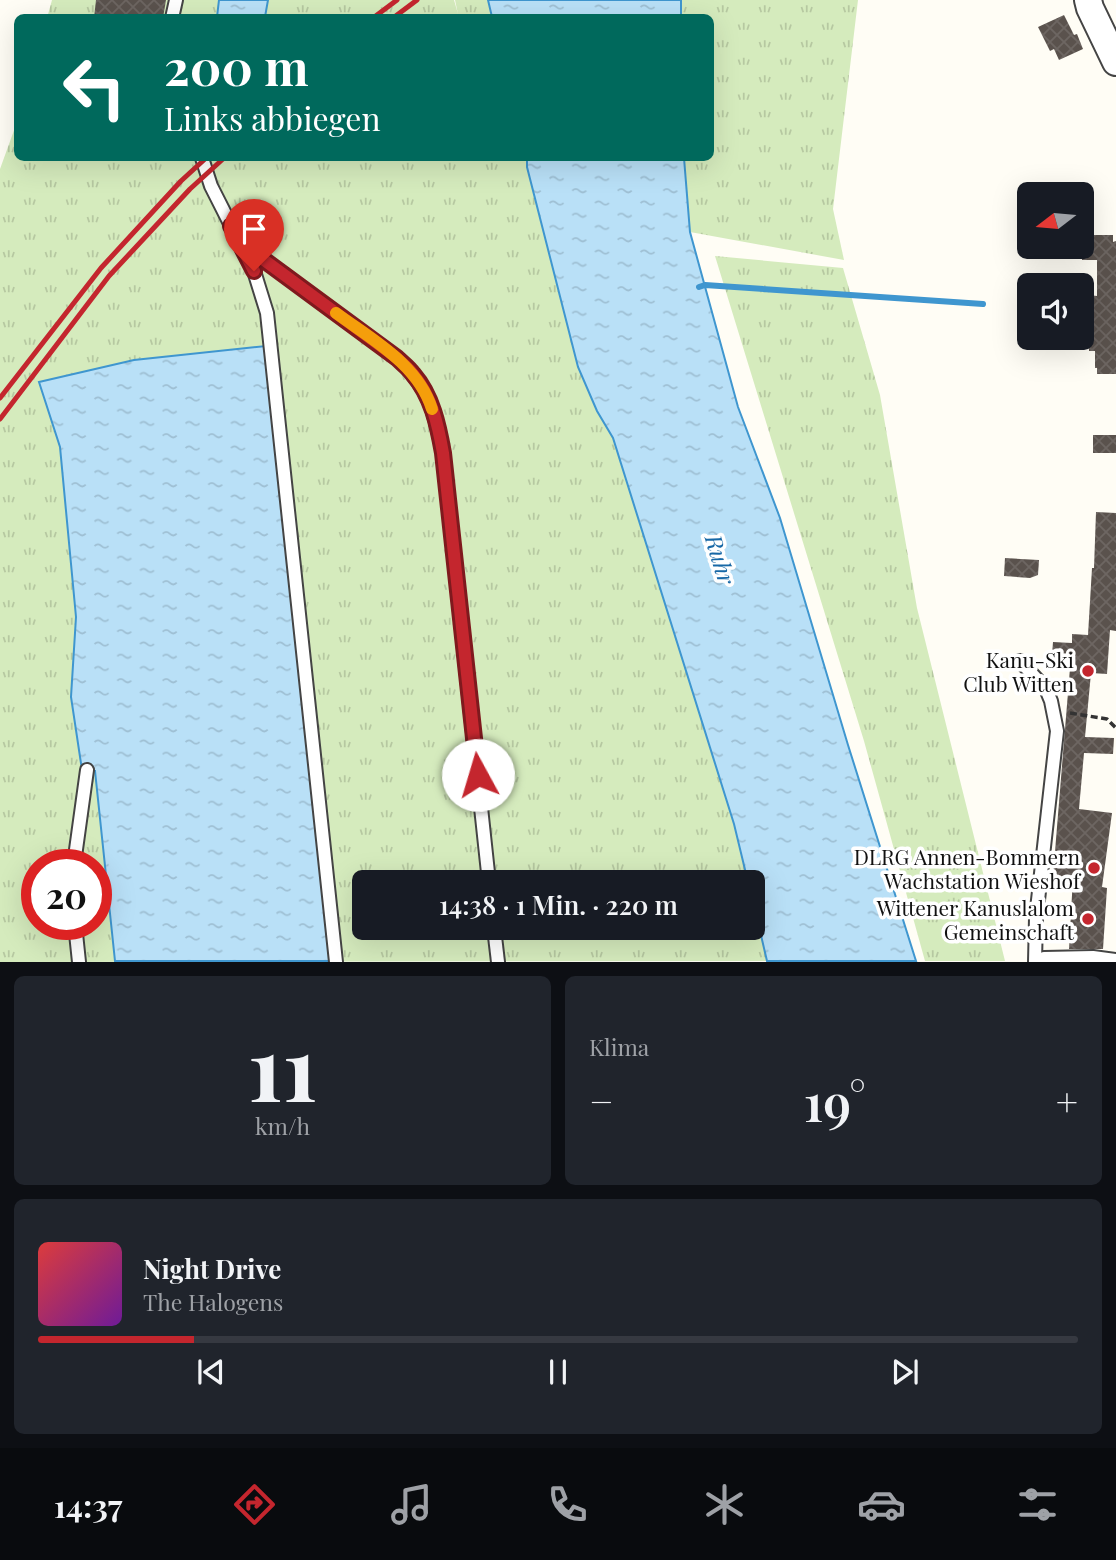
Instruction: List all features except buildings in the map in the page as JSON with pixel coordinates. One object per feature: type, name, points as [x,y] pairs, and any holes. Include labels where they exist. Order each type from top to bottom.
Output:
[{"type":"street","points":[[1088,0],[1116,62]]},
{"type":"lane","points":[[203,161],[211,186],[254,271],[267,313],[336,961]]},
{"type":"lane","points":[[231,226],[264,260],[397,358],[413,373],[428,395],[443,453],[488,870]]},
{"type":"lane","points":[[1020,661],[1046,689],[1057,731],[1036,918],[1036,961],[1044,958],[1093,957],[1116,960]]},
{"type":"lane","points":[[76,849],[88,770]]},
{"type":"lane","points":[[77,940],[79,961]]},
{"type":"lane","points":[[495,940],[498,961]]},
{"type":"path","points":[[1063,712],[1107,719],[1116,728]]},
{"type":"green space","points":[[52,0],[454,0],[458,14],[48,14]]},
{"type":"green space","points":[[455,0],[488,0],[491,14],[458,14]]},
{"type":"green space","points":[[681,0],[858,0],[833,209],[844,260],[690,232],[684,161],[714,161],[714,14],[681,14]]},
{"type":"green space","points":[[14,130],[14,161],[527,161],[578,367],[597,411],[613,438],[734,824],[745,870],[352,870],[352,940],[762,940],[767,961],[0,962],[0,169]]},
{"type":"green space","points":[[715,256],[843,268],[880,395],[917,608],[1005,961],[925,961],[864,741]]},
{"type":"water","points":[[219,0],[268,0],[266,14],[217,14]]},
{"type":"water","points":[[488,0],[681,0],[681,14],[491,14]]},
{"type":"water","name":"Ruhr","points":[[527,161],[684,161],[690,232],[738,407],[780,518],[916,961],[767,961],[762,940],[765,940],[765,870],[745,870],[734,824],[613,438],[597,411],[578,367]]},
{"type":"water","points":[[266,346],[332,961],[115,961],[112,932],[112,849],[103,849],[95,771],[82,770],[71,697],[76,617],[60,447],[39,382],[134,360]]},
{"type":"waterway","points":[[699,287],[705,285],[983,304]]},
{"type":"railway","points":[[378,14],[397,0]]},
{"type":"railway","points":[[398,14],[417,0]]},
{"type":"railway","points":[[0,398],[101,268],[203,161]]},
{"type":"railway","points":[[0,419],[109,276],[190,189],[221,161]]},
{"type":"slow traffic","points":[[336,313],[413,373],[428,395],[432,409]]},
{"type":"place","name":"Kanu-Ski Club Witten","points":[[1088,671]]},
{"type":"place","name":"DLRG Annen-Bommern Wachstation Wieshof","points":[[1094,868]]},
{"type":"place","name":"Wittener Kanuslalom Gemeinschaft","points":[[1088,919]]},
{"type":"route","points":[[254,271],[231,226],[264,260],[397,358],[413,373],[428,395],[443,453],[478,775]]}]
